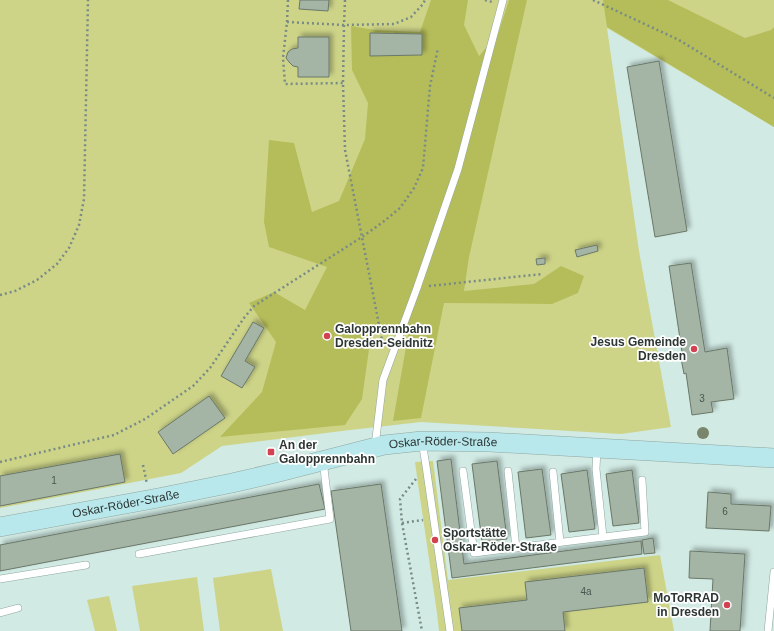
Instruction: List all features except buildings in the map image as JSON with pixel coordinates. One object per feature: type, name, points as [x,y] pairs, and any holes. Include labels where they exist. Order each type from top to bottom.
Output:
[{"type":"street","name":"Oskar-Röder-Straße","points":[[0,527],[158,498],[274,473],[375,446],[422,441],[489,442],[774,458]]},
{"type":"lane","points":[[375,446],[383,380],[417,288],[458,169],[503,0]]},
{"type":"lane","points":[[422,441],[450,631]]},
{"type":"lane","points":[[597,448],[596,469],[603,537]]},
{"type":"lane","points":[[140,554],[330,519],[323,460]]},
{"type":"lane","points":[[463,471],[474,553],[645,532],[642,480]]},
{"type":"lane","points":[[508,471],[516,548]]},
{"type":"lane","points":[[552,472],[560,542]]},
{"type":"lane","points":[[0,579],[86,565]]},
{"type":"lane","points":[[768,631],[774,572]]},
{"type":"lane","points":[[0,613],[18,608]]},
{"type":"path","points":[[0,295],[15,291],[37,280],[57,264],[69,248],[79,225],[84,199],[88,0]]},
{"type":"path","points":[[288,0],[283,58],[285,84],[343,83]]},
{"type":"path","points":[[345,0],[343,83],[345,150],[382,340],[382,348]]},
{"type":"path","points":[[287,22],[344,25],[394,24],[411,18],[425,0]]},
{"type":"path","points":[[593,0],[679,40],[774,98]]},
{"type":"path","points":[[0,462],[114,435],[145,419],[193,386],[210,368],[244,318],[254,306],[383,222],[400,208],[414,188],[423,168],[430,86],[438,48]]},
{"type":"path","points":[[417,288],[542,274]]},
{"type":"path","points":[[143,465],[146,480]]},
{"type":"path","points":[[422,631],[402,523],[400,499],[426,466]]},
{"type":"path","points":[[402,523],[434,518]]},
{"type":"green space","name":"Galopprennbahn Dresden-Seidnitz","points":[[0,0],[774,0],[774,127],[607,28],[639,251],[671,427],[621,434],[421,422],[350,430],[222,446],[181,473],[0,508]]},
{"type":"green space","points":[[431,0],[468,0],[464,25],[479,56],[498,34],[509,0],[527,0],[469,257],[464,291],[534,284],[561,266],[584,276],[578,293],[552,304],[444,303],[421,418],[393,421],[409,330],[372,328],[362,399],[345,425],[220,437],[262,392],[276,342],[249,303],[274,292],[305,310],[327,267],[269,247],[264,222],[269,140],[294,143],[312,212],[339,201],[365,139],[368,103],[352,70],[351,26],[375,30],[420,32]]},
{"type":"green space","points":[[603,0],[668,0],[745,38],[771,30],[774,27],[774,127],[607,27]]},
{"type":"green space","name":"Sportstätte Oskar-Röder-Straße","points":[[433,461],[448,580],[660,555],[674,631],[439,631],[415,462]]},
{"type":"green space","points":[[271,569],[283,631],[220,631],[213,578]]},
{"type":"green space","points":[[197,577],[204,631],[140,631],[132,586]]},
{"type":"green space","points":[[109,596],[117,631],[95,631],[87,600]]},
{"type":"place","name":"Galopprennbahn Dresden-Seidnitz","points":[[327,336]]},
{"type":"place","name":"Jesus Gemeinde Dresden","points":[[694,349]]},
{"type":"place","name":"An der Galopprennbahn","points":[[271,452]]},
{"type":"place","name":"Sportstätte Oskar-Röder-Straße","points":[[435,540]]},
{"type":"place","name":"MoToRRAD in Dresden","points":[[727,605]]}]
